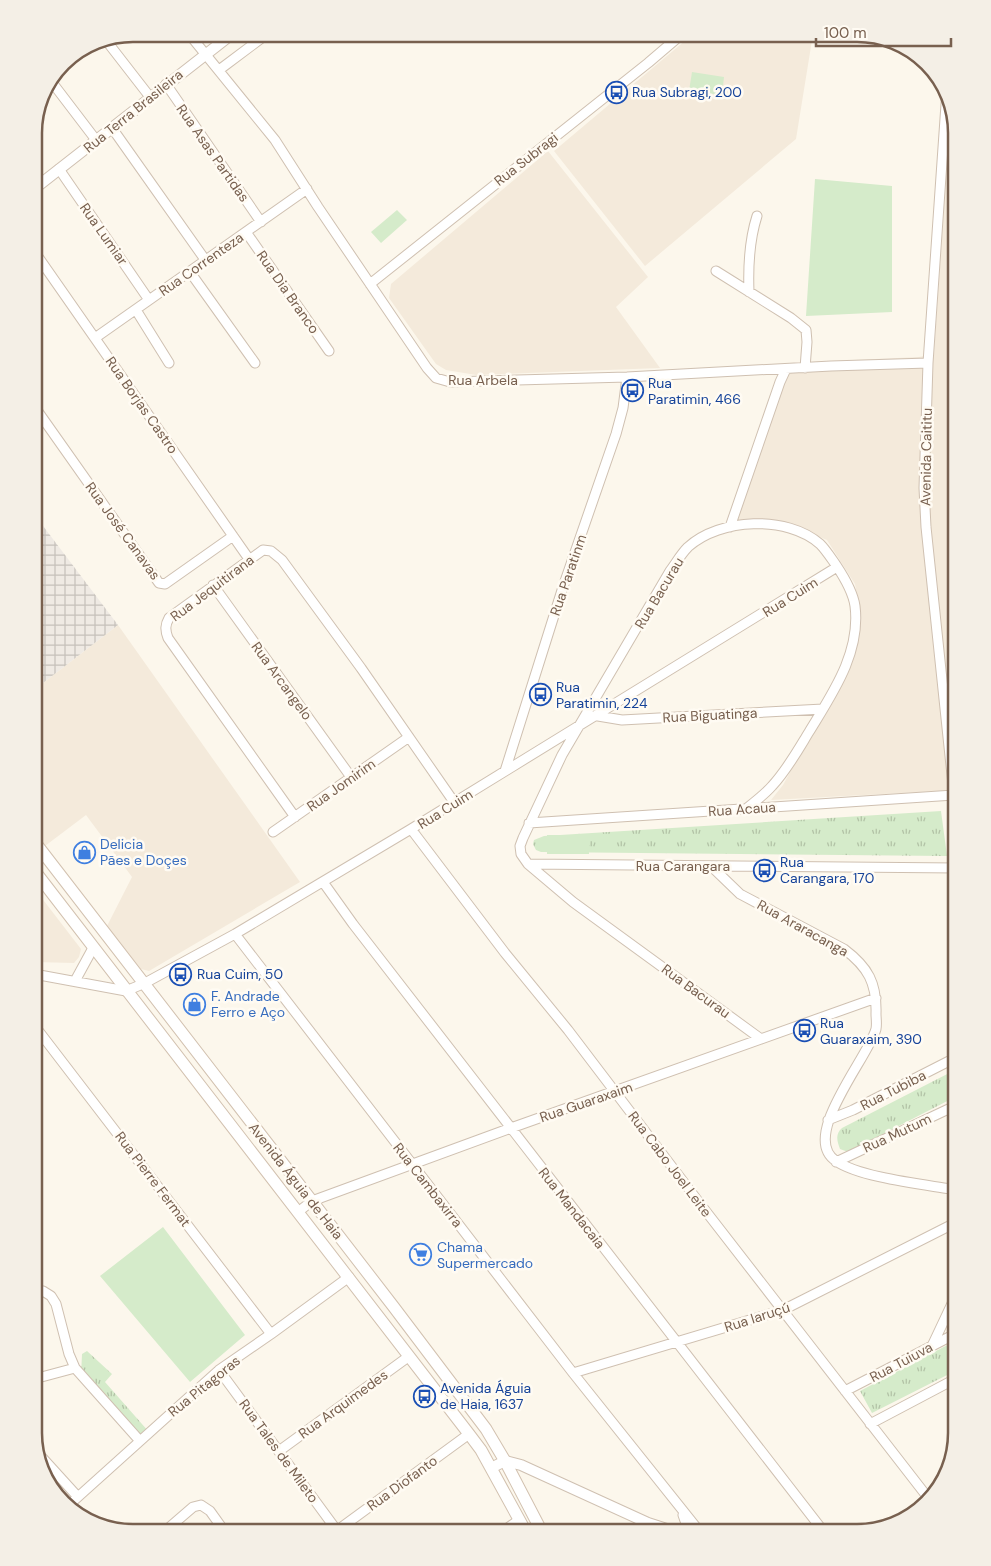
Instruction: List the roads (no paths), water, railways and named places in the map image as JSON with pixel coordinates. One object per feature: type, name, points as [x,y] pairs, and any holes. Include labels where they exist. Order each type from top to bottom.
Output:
[{"type":"main road","name":"Avenida Águia de Haia","points":[[42,852],[486,1429],[538,1524]]},
{"type":"main road","name":"Avenida Águia de Haia","points":[[42,881],[469,1434],[491,1468],[521,1524]]},
{"type":"street","name":"Rua Arbela","points":[[195,42],[275,140],[370,284],[427,368],[436,378],[450,382],[627,377],[928,363]]},
{"type":"street","name":"Rua Terra Brasileira","points":[[43,182],[221,42]]},
{"type":"street","points":[[219,70],[256,42]]},
{"type":"street","name":"Rua Subragi","points":[[370,284],[672,43]]},
{"type":"street","points":[[110,46],[150,97]]},
{"type":"street","name":"Rua Asas Partidas","points":[[166,84],[260,222]]},
{"type":"street","points":[[56,87],[96,140]]},
{"type":"street","name":"Avenida Caititu","points":[[945,112],[928,363],[924,488],[926,527],[948,738]]},
{"type":"street","points":[[112,128],[206,261]]},
{"type":"street","name":"Rua Lumiar","points":[[59,169],[149,300]]},
{"type":"street","name":"Rua Correnteza","points":[[95,338],[307,189]]},
{"type":"street","points":[[749,292],[749,256],[753,230],[758,216]]},
{"type":"street","name":"Rua Dia Branco","points":[[246,232],[329,351]]},
{"type":"street","name":"Rua Borjas Castro","points":[[43,264],[249,558]]},
{"type":"street","points":[[716,271],[799,323],[806,330],[808,342],[805,368]]},
{"type":"street","points":[[190,272],[255,363]]},
{"type":"street","points":[[136,310],[169,363]]},
{"type":"street","points":[[730,527],[786,369]]},
{"type":"street","name":"Rua Paratinm","points":[[505,771],[563,586],[616,434],[623,408],[627,377]]},
{"type":"street","name":"Rua José Canavas","points":[[43,418],[159,583],[165,584],[233,536]]},
{"type":"street","name":"Rua Bacurau","points":[[747,808],[774,784],[798,750],[834,691],[848,661],[856,624],[855,605],[850,589],[821,545],[793,530],[767,523],[730,527],[715,532],[703,537],[689,547],[682,555],[670,571],[562,755],[520,846],[521,854],[528,864],[573,902],[761,1039]]},
{"type":"street","name":"Rua Jequitirana","points":[[295,817],[165,632],[165,625],[169,618],[249,558],[263,550],[267,550],[282,560],[454,802]]},
{"type":"street","name":"Rua Cuim","points":[[126,991],[145,984],[323,882],[598,716],[837,567]]},
{"type":"street","name":"Rua Arcangelo","points":[[213,585],[351,777]]},
{"type":"street","name":"Rua Biguatinga","points":[[598,716],[622,720],[823,709]]},
{"type":"street","name":"Rua Jomirim","points":[[273,832],[409,737]]},
{"type":"street","name":"Rua Acaua","points":[[529,823],[948,796]]},
{"type":"street","name":"Rua Cabo Joel Leite","points":[[411,829],[505,953],[616,1092],[925,1494]]},
{"type":"street","name":"Rua Carangara","points":[[528,864],[948,868]]},
{"type":"street","name":"Rua Araracanga","points":[[711,866],[740,894],[844,949],[859,960],[873,984],[876,998],[876,1028],[867,1049],[828,1120],[825,1139],[826,1149],[830,1157],[836,1162]]},
{"type":"street","name":"Rua Mandacaia","points":[[323,882],[353,924],[818,1524]]},
{"type":"street","name":"Rua Cambaxirra","points":[[235,934],[573,1373],[694,1524]]},
{"type":"street","points":[[75,981],[93,948]]},
{"type":"street","points":[[42,975],[126,991]]},
{"type":"street","name":"Rua Guaraxaim","points":[[298,1212],[312,1201],[876,998]]},
{"type":"street","name":"Rua Pierre Fermat","points":[[42,1036],[271,1334]]},
{"type":"street","name":"Rua Tubiba","points":[[828,1120],[853,1110],[948,1062]]},
{"type":"street","name":"Rua Mutum","points":[[836,1162],[948,1109]]},
{"type":"street","points":[[836,1162],[874,1175],[948,1189]]},
{"type":"street","name":"Rua Iaruçú","points":[[573,1373],[783,1310],[948,1227]]},
{"type":"street","name":"Rua Pitagoras","points":[[73,1501],[219,1370],[349,1277]]},
{"type":"street","points":[[42,1290],[51,1296],[56,1304],[69,1354],[75,1368],[140,1441]]},
{"type":"street","points":[[932,1346],[948,1312]]},
{"type":"street","name":"Rua Tuiuva","points":[[845,1391],[948,1338]]},
{"type":"street","name":"Rua Arquimedes","points":[[279,1451],[408,1357]]},
{"type":"street","points":[[42,1377],[75,1368]]},
{"type":"street","name":"Rua Tales de Mileto","points":[[219,1370],[330,1523]]},
{"type":"street","points":[[870,1424],[948,1383]]},
{"type":"street","name":"Rua Diofanto","points":[[348,1523],[469,1434]]},
{"type":"street","points":[[491,1468],[505,1461],[521,1465],[648,1523]]},
{"type":"street","points":[[48,1464],[78,1497]]},
{"type":"street","points":[[174,1523],[193,1507],[201,1505],[210,1511],[219,1523]]},
{"type":"street","name":"Rua Cambaxirra","points":[[679,1505],[686,1524]]},
{"type":"street","points":[[514,1524],[519,1520]]},
{"type":"place","name":"Rua Subragi, 200","points":[[616,92]]},
{"type":"place","name":"Rua Paratimin, 466","points":[[632,391]]},
{"type":"place","name":"Rua Paratimin, 224","points":[[540,695]]},
{"type":"place","name":"Delicia Pães e Doçes","points":[[84,852]]},
{"type":"place","name":"Rua Carangara, 170","points":[[764,870]]},
{"type":"place","name":"Rua Cuim, 50","points":[[181,974]]},
{"type":"place","name":"F. Andrade Ferro e Aço","points":[[195,1004]]},
{"type":"place","name":"Rua Guaraxaim, 390","points":[[804,1031]]},
{"type":"place","name":"Chama Supermercado","points":[[421,1255]]},
{"type":"place","name":"Avenida Águia de Haia, 1637","points":[[424,1396]]}]
